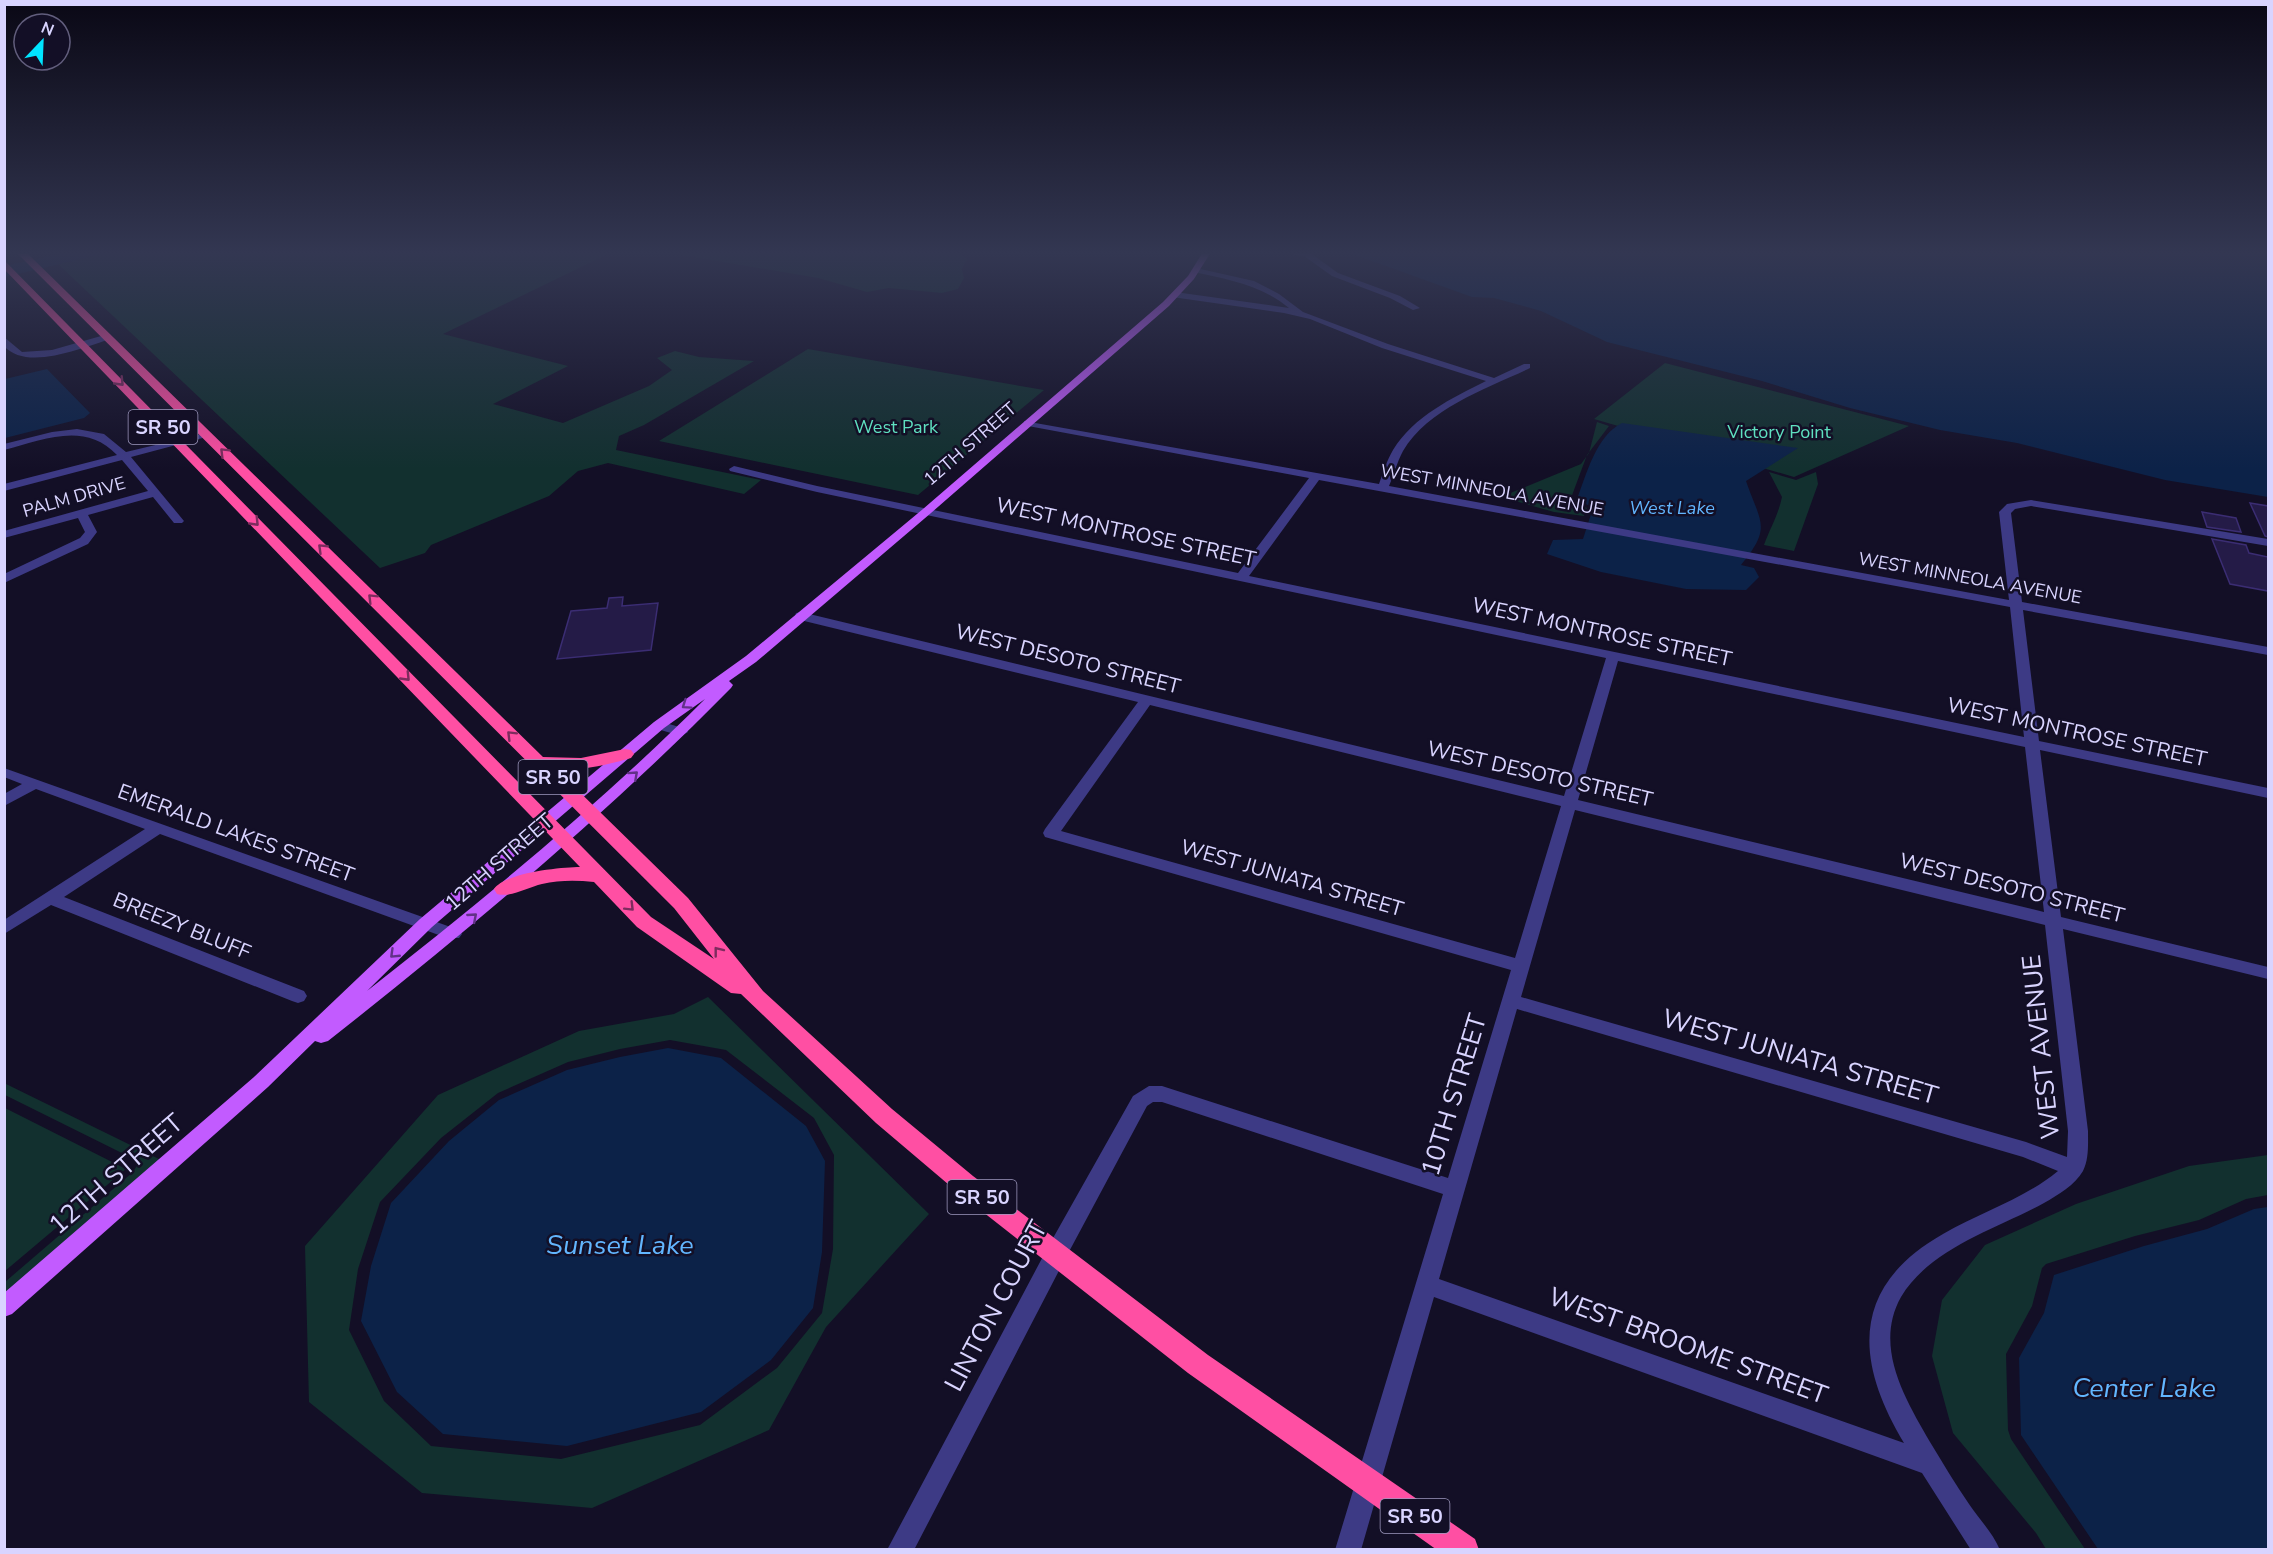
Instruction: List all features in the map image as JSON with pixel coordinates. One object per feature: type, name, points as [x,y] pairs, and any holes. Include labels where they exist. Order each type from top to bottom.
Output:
[{"type":"highway","name":"SR 50","points":[[64,325],[644,922],[754,997],[884,1116],[1198,1364],[1464,1550]]},
{"type":"highway","name":"SR 50","points":[[95,325],[681,903],[754,997]]},
{"type":"highway","points":[[537,761],[559,765],[582,765],[625,754]]},
{"type":"highway","points":[[504,889],[535,878],[559,873],[598,876]]},
{"type":"main road","name":"12TH STREET","points":[[4,1306],[261,1082],[426,923],[659,725],[751,659],[927,511],[1141,325]]},
{"type":"main road","name":"12TH STREET","points":[[261,1082],[453,933],[504,889],[681,732],[751,659]]},
{"type":"street","points":[[1333,325],[1385,346],[1495,381]]},
{"type":"street","points":[[4,340],[14,351],[24,356],[108,337]]},
{"type":"street","points":[[1383,488],[1398,451],[1418,429],[1457,401],[1527,366]]},
{"type":"street","name":"WEST MINNEOLA AVENUE","points":[[1028,423],[2268,651]]},
{"type":"street","points":[[4,447],[55,435],[80,433],[107,439],[178,521]]},
{"type":"street","points":[[4,488],[206,434]]},
{"type":"street","name":"WEST MONTROSE STREET","points":[[734,469],[1241,578],[2268,793]]},
{"type":"street","points":[[1241,578],[1316,476]]},
{"type":"street","name":"PALM DRIVE","points":[[4,535],[154,493]]},
{"type":"street","name":"WEST AVENUE","points":[[2074,1168],[2078,1156],[2078,1131],[2005,512],[2012,506],[2031,503],[2268,542]]},
{"type":"street","points":[[4,579],[84,541],[91,532],[82,514]]},
{"type":"street","name":"WEST DESOTO STREET","points":[[801,616],[2268,973]]},
{"type":"street","name":"10TH STREET","points":[[1348,1550],[1510,1000],[1571,802],[1612,656]]},
{"type":"street","name":"WEST JUNIATA STREET","points":[[1147,700],[1051,833],[1521,966]]},
{"type":"street","points":[[659,725],[681,732]]},
{"type":"street","name":"EMERALD LAKES STREET","points":[[4,772],[453,933]]},
{"type":"street","points":[[4,801],[35,783]]},
{"type":"street","points":[[4,928],[159,827]]},
{"type":"street","name":"BREEZY BLUFF","points":[[50,898],[298,996]]},
{"type":"street","name":"WEST JUNIATA STREET","points":[[1510,1000],[2026,1150],[2074,1168]]},
{"type":"street","name":"LINTON COURT","points":[[900,1550],[1056,1254],[1140,1101],[1149,1094],[1161,1094],[1454,1189]]},
{"type":"street","points":[[1987,1550],[1968,1526],[1929,1464],[1888,1388],[1880,1354],[1880,1330],[1884,1308],[1895,1285],[1912,1266],[1944,1243],[2032,1199],[2074,1168]]},
{"type":"street","name":"WEST BROOME STREET","points":[[1426,1284],[1929,1464]]},
{"type":"green space","points":[[122,325],[463,325],[443,334],[568,366],[493,404],[563,423],[649,386],[672,370],[657,358],[675,351],[699,357],[754,361],[644,425],[619,436],[616,450],[761,480],[744,494],[608,463],[578,471],[549,496],[431,545],[425,553],[380,568]]},
{"type":"green space","name":"West Park","points":[[808,349],[1044,390],[918,495],[659,441]]},
{"type":"green space","name":"Victory Point","points":[[1665,363],[1909,426],[1794,477],[1594,419]]},
{"type":"green space","points":[[1597,422],[1609,426],[1589,452]]},
{"type":"green space","points":[[1586,457],[1571,498],[1587,508],[1584,516],[1554,512],[1508,499],[1508,494],[1581,464]]},
{"type":"green space","points":[[1769,472],[1796,480],[1816,472],[1818,484],[1794,551],[1764,545],[1782,497]]},
{"type":"green space","points":[[708,997],[929,1214],[826,1327],[769,1430],[592,1508],[422,1493],[309,1402],[305,1246],[438,1095],[579,1031],[674,1014]],"holes":[[[670,1040],[726,1050],[814,1118],[834,1155],[833,1249],[822,1313],[777,1368],[700,1425],[561,1459],[431,1446],[384,1401],[349,1330],[358,1269],[380,1202],[441,1138],[498,1093],[568,1062]]]},
{"type":"green space","points":[[4,1083],[161,1160],[5,1294],[5,1282],[133,1172],[138,1164],[136,1160],[5,1095]]},
{"type":"green space","points":[[5,1108],[126,1169],[4,1271]]},
{"type":"green space","points":[[2268,1155],[2268,1195],[2246,1199],[2199,1220],[2135,1236],[2046,1264],[2042,1268],[2032,1306],[2006,1354],[2008,1430],[2011,1439],[2085,1549],[2046,1549],[2036,1533],[1953,1433],[1932,1356],[1942,1300],[1985,1245],[2076,1204],[2189,1166]]},
{"type":"water","points":[[1570,325],[2268,325],[2268,497],[2165,480],[2017,443],[1940,430],[1850,408],[1762,381],[1607,342]]},
{"type":"water","points":[[47,369],[90,413],[84,418],[5,438],[5,379]]},
{"type":"water","name":"West Lake","points":[[1622,423],[1798,448],[1746,481],[1761,525],[1757,542],[1741,565],[1754,568],[1759,577],[1746,590],[1686,589],[1601,572],[1547,554],[1553,540],[1583,539],[1593,508],[1577,499],[1599,446],[1613,429]]},
{"type":"water","name":"Sunset Lake","points":[[668,1048],[721,1058],[806,1126],[825,1161],[822,1252],[813,1308],[771,1360],[701,1412],[567,1446],[443,1434],[397,1392],[361,1321],[371,1266],[391,1203],[449,1141],[499,1100],[567,1070]]},
{"type":"water","name":"Center Lake","points":[[2268,1207],[2268,1549],[2098,1549],[2021,1435],[2019,1358],[2044,1313],[2054,1275],[2144,1246],[2207,1229],[2254,1209]]},
{"type":"building","points":[[2250,503],[2268,506],[2268,537],[2265,536]]},
{"type":"building","points":[[2202,512],[2236,518],[2241,532],[2207,527]]},
{"type":"building","points":[[2212,539],[2246,545],[2249,553],[2268,557],[2268,591],[2230,584]]},
{"type":"building","points":[[623,597],[622,606],[658,603],[651,650],[557,659],[571,611],[607,608],[609,598]]}]
